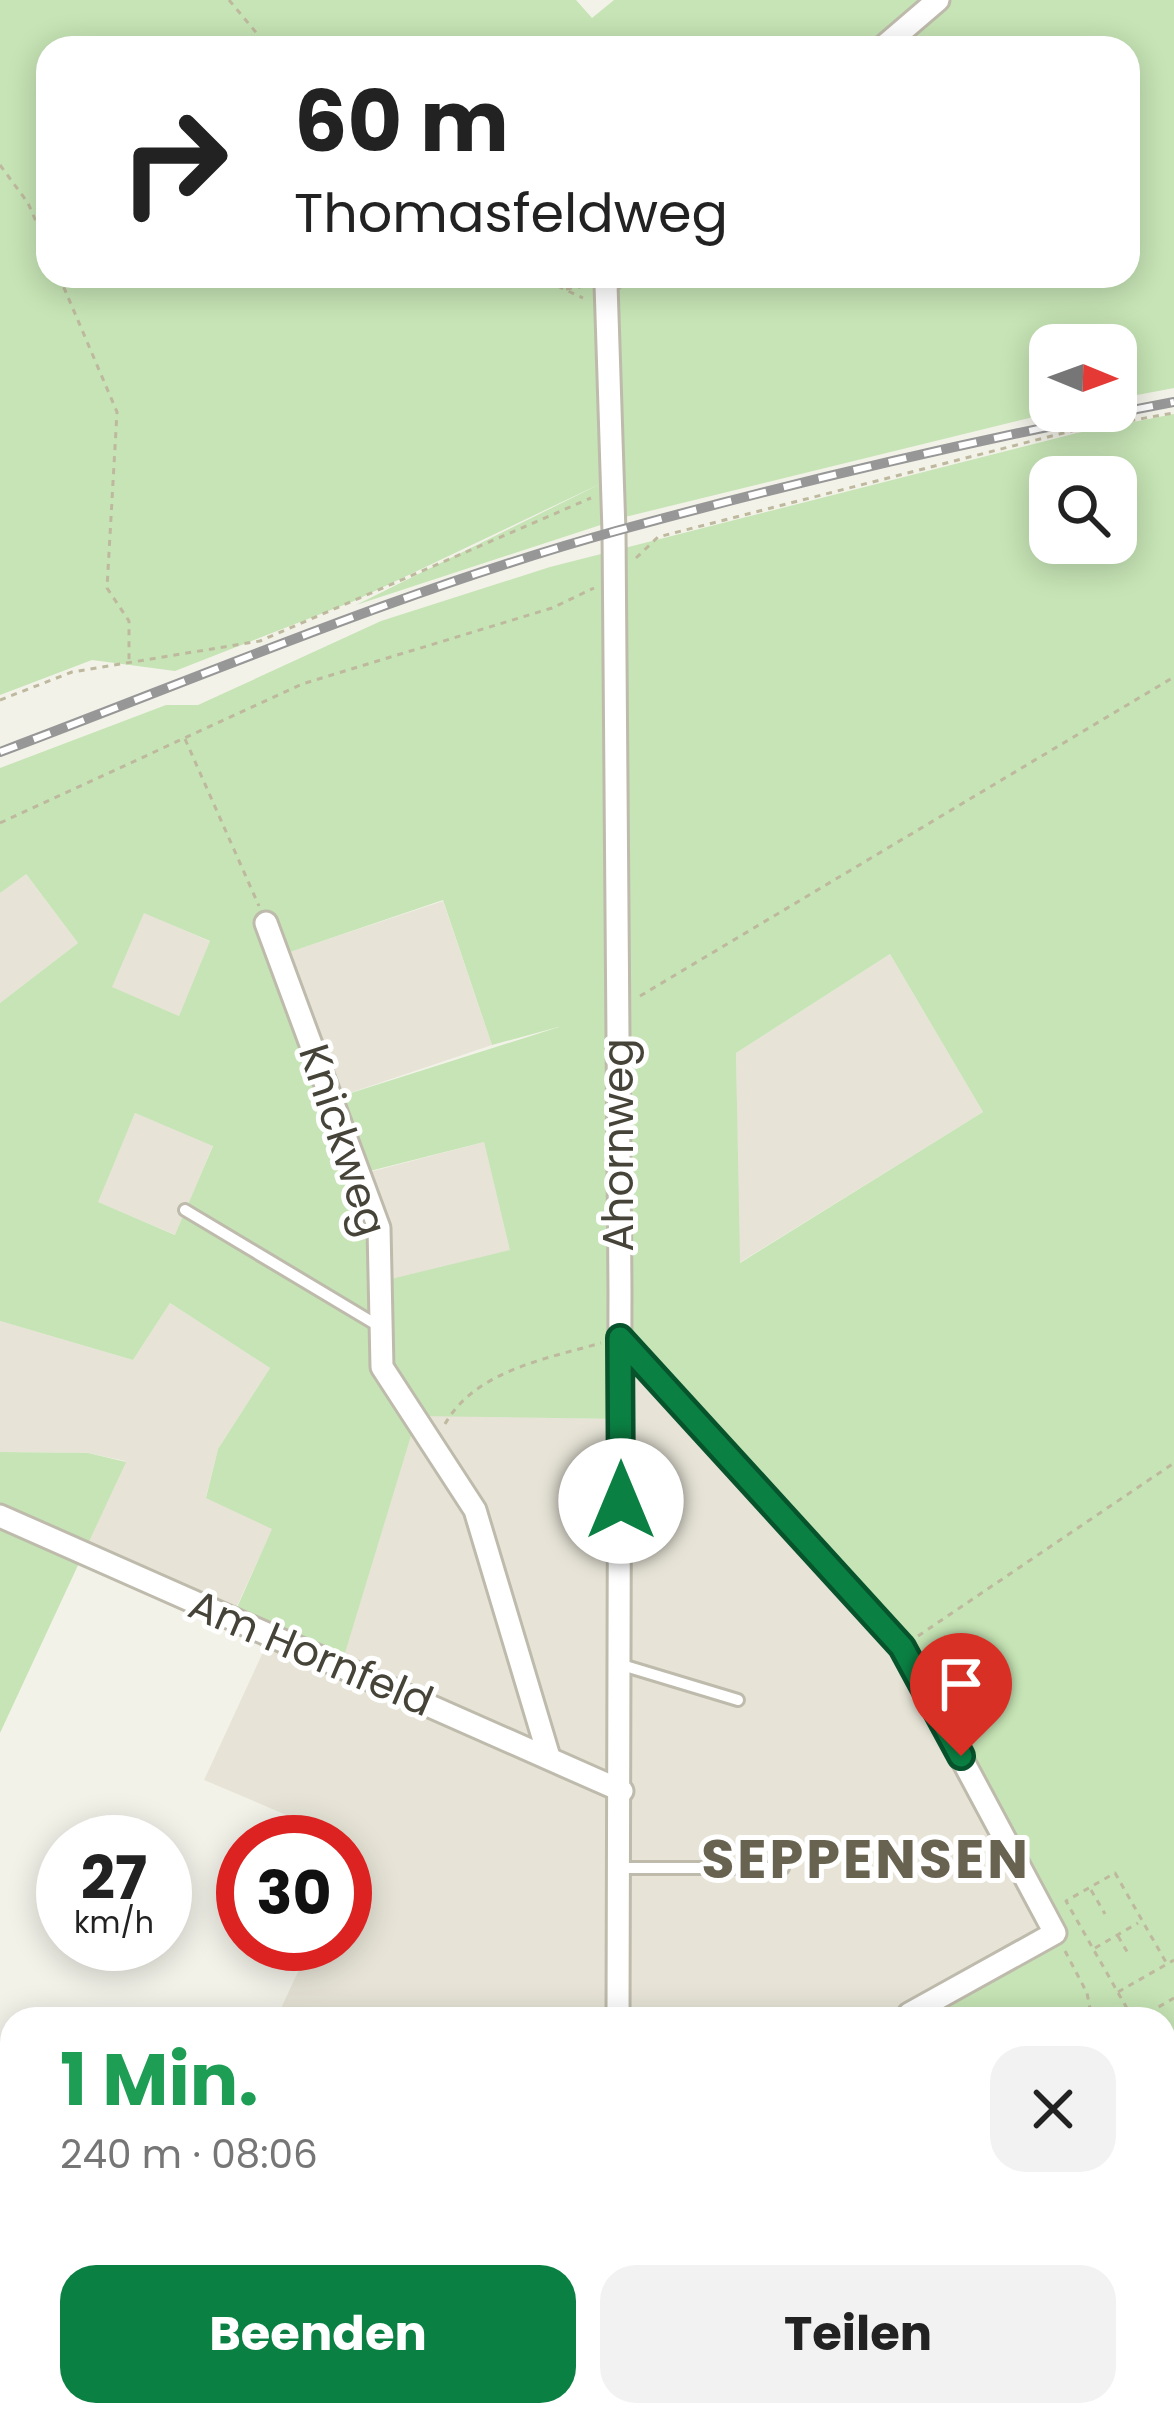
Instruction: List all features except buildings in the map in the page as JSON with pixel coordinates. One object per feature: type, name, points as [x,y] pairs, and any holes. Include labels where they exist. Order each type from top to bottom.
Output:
[{"type":"street","points":[[896,36],[938,0]]},
{"type":"street","name":"Ahornweg","points":[[606,288],[614,578],[620,1338],[618,2007]]},
{"type":"street","name":"Knickweg","points":[[266,922],[379,1228],[382,1282],[377,1325],[382,1367],[435,1441],[476,1510],[549,1757]]},
{"type":"street","points":[[620,1338],[902,1647],[1055,1934],[922,2007]]},
{"type":"street","name":"Am Hornfeld","points":[[0,1516],[286,1647],[308,1648],[622,1791]]},
{"type":"lane","points":[[185,1210],[377,1325]]},
{"type":"lane","points":[[622,1665],[737,1700]]},
{"type":"lane","points":[[621,1868],[783,1868]]},
{"type":"path","points":[[229,0],[259,36]]},
{"type":"path","points":[[0,165],[36,221]]},
{"type":"path","points":[[65,288],[117,412],[107,588],[129,621],[129,663]]},
{"type":"path","points":[[614,578],[658,537],[1075,430],[1174,412]]},
{"type":"path","points":[[0,700],[73,672],[260,640],[612,489]]},
{"type":"path","points":[[0,823],[302,684],[552,608],[592,589]]},
{"type":"path","points":[[617,1009],[1174,677]]},
{"type":"path","points":[[184,738],[266,922]]},
{"type":"path","points":[[435,1441],[459,1399],[523,1365],[620,1338]]},
{"type":"path","points":[[902,1647],[1174,1463]]},
{"type":"path","points":[[1128,2007],[1066,1901],[1115,1874],[1166,1964]]},
{"type":"path","points":[[1090,1888],[1105,1914]]},
{"type":"path","points":[[1093,1949],[1142,1921]]},
{"type":"path","points":[[1055,1934],[1088,1993],[1090,2007]]},
{"type":"path","points":[[1117,1935],[1129,1955]]},
{"type":"path","points":[[1118,1992],[1174,1960]]},
{"type":"shaded area","points":[[25,873],[78,943],[0,1003],[0,893]]},
{"type":"shaded area","points":[[443,901],[492,1045],[332,1099],[280,955]]},
{"type":"shaded area","points":[[144,912],[211,942],[179,1016],[111,987]]},
{"type":"shaded area","points":[[890,954],[983,1112],[739,1263],[736,1053]]},
{"type":"shaded area","points":[[135,1113],[213,1145],[176,1235],[97,1202]]},
{"type":"shaded area","points":[[484,1142],[511,1251],[382,1282],[362,1174]]},
{"type":"shaded area","points":[[170,1303],[270,1368],[218,1449],[206,1497],[273,1528],[230,1621],[83,1554],[125,1461],[88,1453],[0,1452],[0,1321],[133,1360]]},
{"type":"shaded area","points":[[620,1338],[902,1647],[1055,1933],[921,2007],[282,2007],[298,1971],[372,1971],[372,1815],[286,1815],[204,1780],[269,1639],[342,1662],[417,1415],[620,1419]]},
{"type":"green space","points":[[0,0],[576,0],[592,18],[614,0],[931,0],[889,36],[36,36],[36,288],[1140,288],[1140,36],[893,36],[935,0],[1174,0],[1174,388],[1137,395],[1137,324],[1029,324],[1029,418],[625,517],[356,605],[606,481],[354,601],[175,671],[92,660],[0,695]]},
{"type":"green space","points":[[1174,414],[1174,2007],[921,2007],[1055,1934],[902,1647],[621,1340],[620,1419],[417,1416],[342,1663],[231,1621],[272,1529],[206,1498],[218,1449],[270,1368],[170,1303],[133,1360],[0,1321],[0,1003],[78,943],[26,874],[0,893],[0,768],[166,705],[198,705],[381,621],[550,567],[1077,433],[1137,432],[1137,421]],"holes":[[[443,900],[492,1045],[562,1026],[332,1099],[281,955]],[[144,913],[210,941],[179,1016],[112,987]],[[890,954],[983,1112],[740,1263],[736,1053]],[[135,1113],[213,1146],[175,1235],[98,1202]],[[484,1142],[510,1250],[383,1281],[362,1173]]]},
{"type":"green space","points":[[0,1452],[88,1453],[126,1462],[0,1733]]},
{"type":"railway","points":[[0,752],[382,606],[538,554],[824,477],[1174,402]]},
{"type":"district","name":"SEPPENSEN","points":[[866,1859]]},
{"type":"route","points":[[621,1501],[620,1338],[902,1647],[961,1756]]}]
